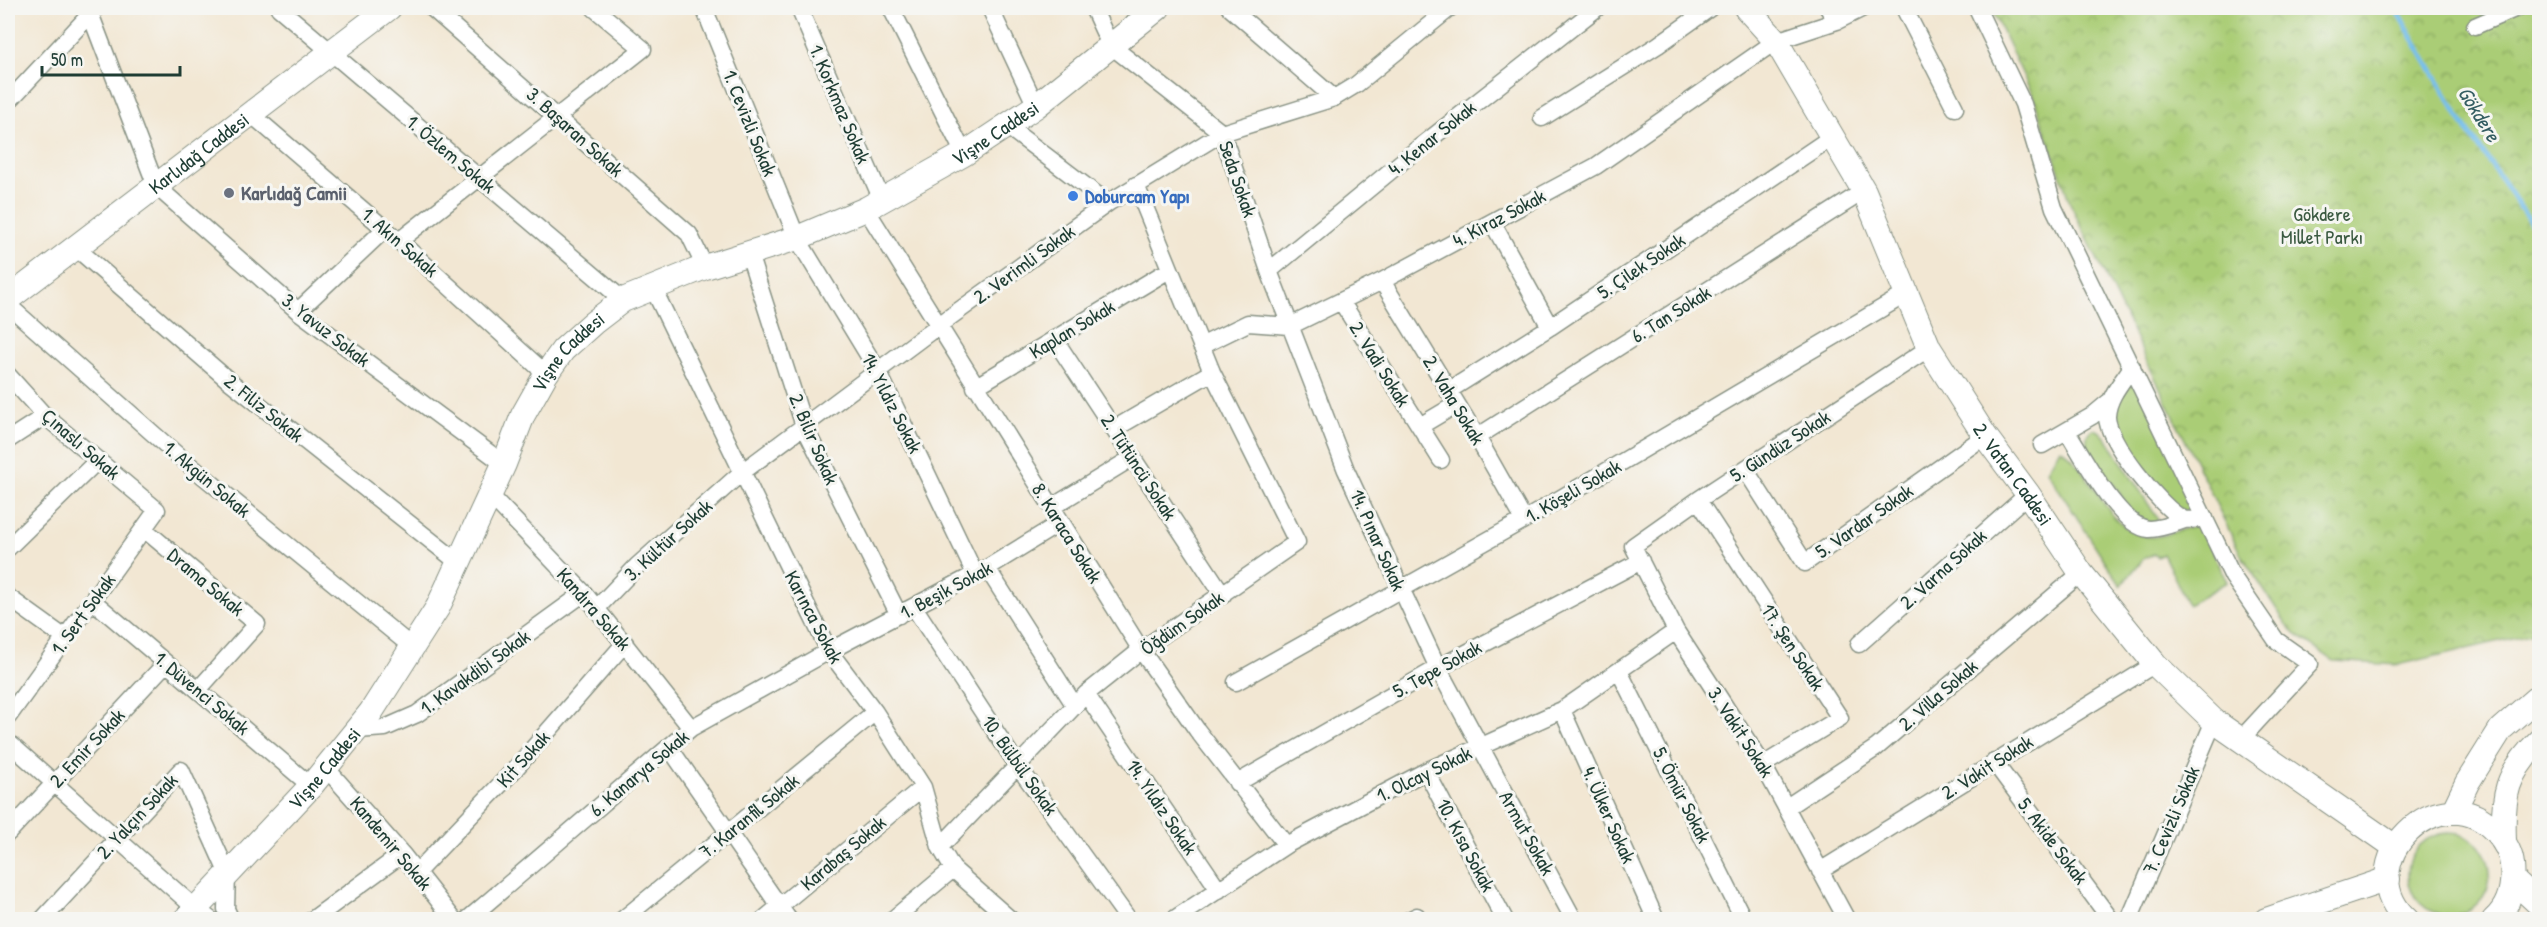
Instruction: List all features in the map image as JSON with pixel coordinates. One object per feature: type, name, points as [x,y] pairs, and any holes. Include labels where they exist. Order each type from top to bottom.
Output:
[{"type":"main road","name":"Karlıdağ Caddesi","points":[[9,295],[75,248],[389,8]]},
{"type":"main road","name":"Vişne Caddesi","points":[[197,916],[227,872],[319,777],[371,712],[438,607],[504,464],[523,415],[546,374],[563,350],[623,300],[705,267],[797,238],[874,205],[964,154],[1008,127],[1036,106],[1158,8]]},
{"type":"main road","name":"2. Vatan Caddesi","points":[[1746,8],[1776,41],[1864,191],[1929,348],[1985,436],[2028,494],[2081,573],[2155,664],[2214,721],[2396,847]]},
{"type":"main road","points":[[2453,812],[2467,783],[2501,729],[2540,695]]},
{"type":"main road","points":[[2504,841],[2503,808],[2511,776],[2528,752],[2540,740]]},
{"type":"main road","points":[[2400,919],[2388,879],[2390,858],[2399,839],[2414,824],[2433,815],[2453,812],[2473,816],[2490,826],[2504,841],[2512,860],[2513,880],[2508,900],[2494,920]]},
{"type":"main road","points":[[2266,920],[2388,879]]},
{"type":"main road","points":[[2513,880],[2540,905]]},
{"type":"street","name":"1. Özlem Sokak","points":[[279,8],[623,300]]},
{"type":"street","name":"3. Başaran Sokak","points":[[432,8],[558,116],[689,234],[705,267]]},
{"type":"street","points":[[399,241],[643,49],[594,8]]},
{"type":"street","name":"1. Cevizli Sokak","points":[[704,8],[797,238]]},
{"type":"street","name":"1. Korkmaz Sokak","points":[[799,8],[874,205]]},
{"type":"street","points":[[891,8],[964,154]]},
{"type":"street","points":[[990,8],[1036,106]]},
{"type":"street","points":[[1093,8],[1110,45]]},
{"type":"street","points":[[1230,8],[1334,98]]},
{"type":"street","name":"2. Verimli Sokak","points":[[939,325],[1108,203],[1222,133],[1334,98],[1357,84],[1450,8]]},
{"type":"street","name":"4. Kenar Sokak","points":[[1269,271],[1416,150],[1597,8]]},
{"type":"street","points":[[1542,118],[1658,45],[1710,8]]},
{"type":"street","name":"4. Kiraz Sokak","points":[[1201,346],[1248,323],[1290,326],[1382,282],[1596,166],[1776,41],[1833,14],[1863,8]]},
{"type":"street","points":[[1905,8],[1955,108]]},
{"type":"street","points":[[1977,8],[2023,104],[2054,208],[2234,577],[2276,640],[2310,664],[2240,740]]},
{"type":"street","points":[[2475,26],[2517,8]]},
{"type":"street","points":[[8,102],[92,10],[156,186]]},
{"type":"street","name":"Seda Sokak","points":[[1110,45],[1222,133],[1290,326]]},
{"type":"street","name":"1. Akın Sokak","points":[[251,114],[386,229],[546,374]]},
{"type":"street","points":[[1008,127],[1108,203]]},
{"type":"street","name":"5. Çilek Sokak","points":[[1453,398],[1550,327],[1832,137]]},
{"type":"street","name":"3. Yavuz Sokak","points":[[156,186],[298,310],[504,464]]},
{"type":"street","name":"Öğdüm Sokak","points":[[940,847],[1080,700],[1141,650],[1297,542],[1212,372],[1136,186]]},
{"type":"street","name":"6. Tan Sokak","points":[[1477,437],[1864,191]]},
{"type":"street","name":"8. Karaca Sokak","points":[[874,205],[975,387],[1141,650],[1237,783],[1286,845]]},
{"type":"street","points":[[1492,222],[1550,327]]},
{"type":"street","points":[[298,310],[386,229]]},
{"type":"street","name":"14. Yıldız Sokak","points":[[797,238],[878,371],[981,571],[1080,700],[1219,890]]},
{"type":"street","name":"2. Filiz Sokak","points":[[75,248],[227,379],[459,563]]},
{"type":"street","name":"2. Bilir Sokak","points":[[749,254],[804,426],[899,615]]},
{"type":"street","name":"Kaplan Sokak","points":[[975,387],[1169,270]]},
{"type":"street","name":"2. Vaha Sokak","points":[[1382,282],[1477,437],[1524,520]]},
{"type":"street","name":"Karınca Sokak","points":[[653,288],[829,651],[875,712],[923,787],[940,847],[953,869],[1011,920]]},
{"type":"street","name":"1. Köşeli Sokak","points":[[1236,682],[1524,520],[1906,294]]},
{"type":"street","name":"1. Akgün Sokak","points":[[9,295],[175,453],[412,647]]},
{"type":"street","name":"2. Vadi Sokak","points":[[1341,302],[1441,460]]},
{"type":"street","points":[[741,473],[939,325]]},
{"type":"street","name":"14. Pınar Sokak","points":[[1290,326],[1346,470],[1438,668],[1480,747]]},
{"type":"street","name":"2. Tütüncü Sokak","points":[[1055,340],[1223,595]]},
{"type":"street","name":"5. Gündüz Sokak","points":[[1634,546],[1698,500],[1929,348]]},
{"type":"street","points":[[2042,445],[2092,416],[2110,401],[2132,367]]},
{"type":"street","points":[[1114,429],[1212,372]]},
{"type":"street","name":"Çınaslı Sokak","points":[[8,375],[45,416],[157,510]]},
{"type":"street","name":"2. Vadi Sokak","points":[[1420,426],[1453,398]]},
{"type":"street","points":[[2110,401],[2107,418],[2118,444],[2163,505],[2185,520]]},
{"type":"street","points":[[8,440],[45,416]]},
{"type":"street","points":[[2067,431],[2118,509],[2134,524],[2148,529],[2185,520],[2205,518]]},
{"type":"street","name":"5. Vardar Sokak","points":[[1745,469],[1805,563],[1985,436]]},
{"type":"street","points":[[1052,507],[1132,458]]},
{"type":"street","points":[[8,548],[98,460]]},
{"type":"street","name":"3. Kültür Sokak","points":[[596,609],[637,566],[741,473]]},
{"type":"street","name":"2. Varna Sokak","points":[[1859,644],[2028,494]]},
{"type":"street","name":"Kandıra Sokak","points":[[490,495],[584,594],[691,728]]},
{"type":"street","name":"17. Şen Sokak","points":[[1698,500],[1839,718],[1763,765]]},
{"type":"street","name":"1. Sert Sokak","points":[[8,717],[12,699],[65,638],[157,510]]},
{"type":"street","name":"1. Beşik Sokak","points":[[829,651],[981,571],[1060,523]]},
{"type":"street","name":"Drama Sokak","points":[[144,529],[257,624],[198,690]]},
{"type":"street","name":"3. Vakit Sokak","points":[[1634,546],[1676,631],[1763,765],[1847,920]]},
{"type":"street","name":"5. Tepe Sokak","points":[[1237,783],[1438,668],[1641,561]]},
{"type":"street","name":"2. Villa Sokak","points":[[1787,807],[1876,748],[2081,573]]},
{"type":"street","name":"1. Kavakdibi Sokak","points":[[357,730],[385,728],[417,714],[584,594]]},
{"type":"street","points":[[8,597],[65,638]]},
{"type":"street","name":"1. Düvenci Sokak","points":[[93,601],[198,690],[319,777]]},
{"type":"street","name":"10. Bülbül Sokak","points":[[914,607],[1018,766],[1129,920]]},
{"type":"street","name":"1. Olcay Sokak","points":[[1173,920],[1286,845],[1426,771],[1562,710],[1676,631]]},
{"type":"street","name":"Kit Sokak","points":[[417,872],[515,769],[625,643]]},
{"type":"street","name":"6. Kanarya Sokak","points":[[467,920],[691,728],[829,651]]},
{"type":"street","name":"2. Emir Sokak","points":[[8,833],[166,663]]},
{"type":"street","name":"2. Vakit Sokak","points":[[1820,871],[2155,664]]},
{"type":"street","name":"5. Ömür Sokak","points":[[1619,671],[1744,920]]},
{"type":"street","name":"4. Ülker Sokak","points":[[1562,710],[1656,920]]},
{"type":"street","name":"7. Karanfil Sokak","points":[[622,920],[875,712]]},
{"type":"street","name":"7. Cevizli Sokak","points":[[2129,920],[2214,721]]},
{"type":"street","points":[[8,742],[56,782],[197,916]]},
{"type":"street","points":[[669,747],[789,920]]},
{"type":"street","name":"Armut Sokak","points":[[1480,747],[1574,920]]},
{"type":"street","name":"5. Akide Sokak","points":[[1995,762],[2111,920]]},
{"type":"street","name":"2. Yalçın Sokak","points":[[42,920],[181,770],[227,872]]},
{"type":"street","name":"10. Kısa Sokak","points":[[1426,771],[1505,920]]},
{"type":"street","name":"Kandemir Sokak","points":[[319,777],[402,854],[454,920]]},
{"type":"street","name":"Karabaş Sokak","points":[[763,920],[923,787]]},
{"type":"street","points":[[312,920],[402,854]]},
{"type":"street","points":[[892,920],[953,869]]},
{"type":"street","points":[[227,872],[226,909],[231,920]]},
{"type":"street","points":[[1409,920],[1418,916],[1419,920]]},
{"type":"green space","name":"Gökdere Millet Parkı","points":[[1991,8],[2539,8],[2539,632],[2398,665],[2334,661],[2291,631],[2242,557],[2070,203],[2034,98]]},
{"type":"green space","points":[[2134,376],[2199,511],[2193,515],[2180,509],[2169,500],[2133,455],[2119,432],[2115,417],[2116,411],[2123,392]]},
{"type":"green space","points":[[2093,429],[2106,438],[2158,519],[2155,524],[2136,518],[2088,447],[2087,436]]},
{"type":"green space","points":[[2060,448],[2082,470],[2111,513],[2136,534],[2155,537],[2196,525],[2203,529],[2227,582],[2188,605],[2163,554],[2157,557],[2154,554],[2143,559],[2121,586],[2047,471]]},
{"type":"green space","points":[[2449,833],[2465,836],[2478,845],[2487,858],[2490,874],[2487,890],[2478,903],[2465,912],[2449,915],[2433,912],[2420,903],[2411,890],[2408,874],[2411,858],[2420,845],[2433,836]]},
{"type":"waterway","name":"Gökdere","points":[[2395,8],[2462,122],[2540,236]]},
{"type":"place","name":"Karlıdağ Camii","points":[[229,193]]},
{"type":"place","name":"Doburcam Yapı","points":[[1073,196]]}]
